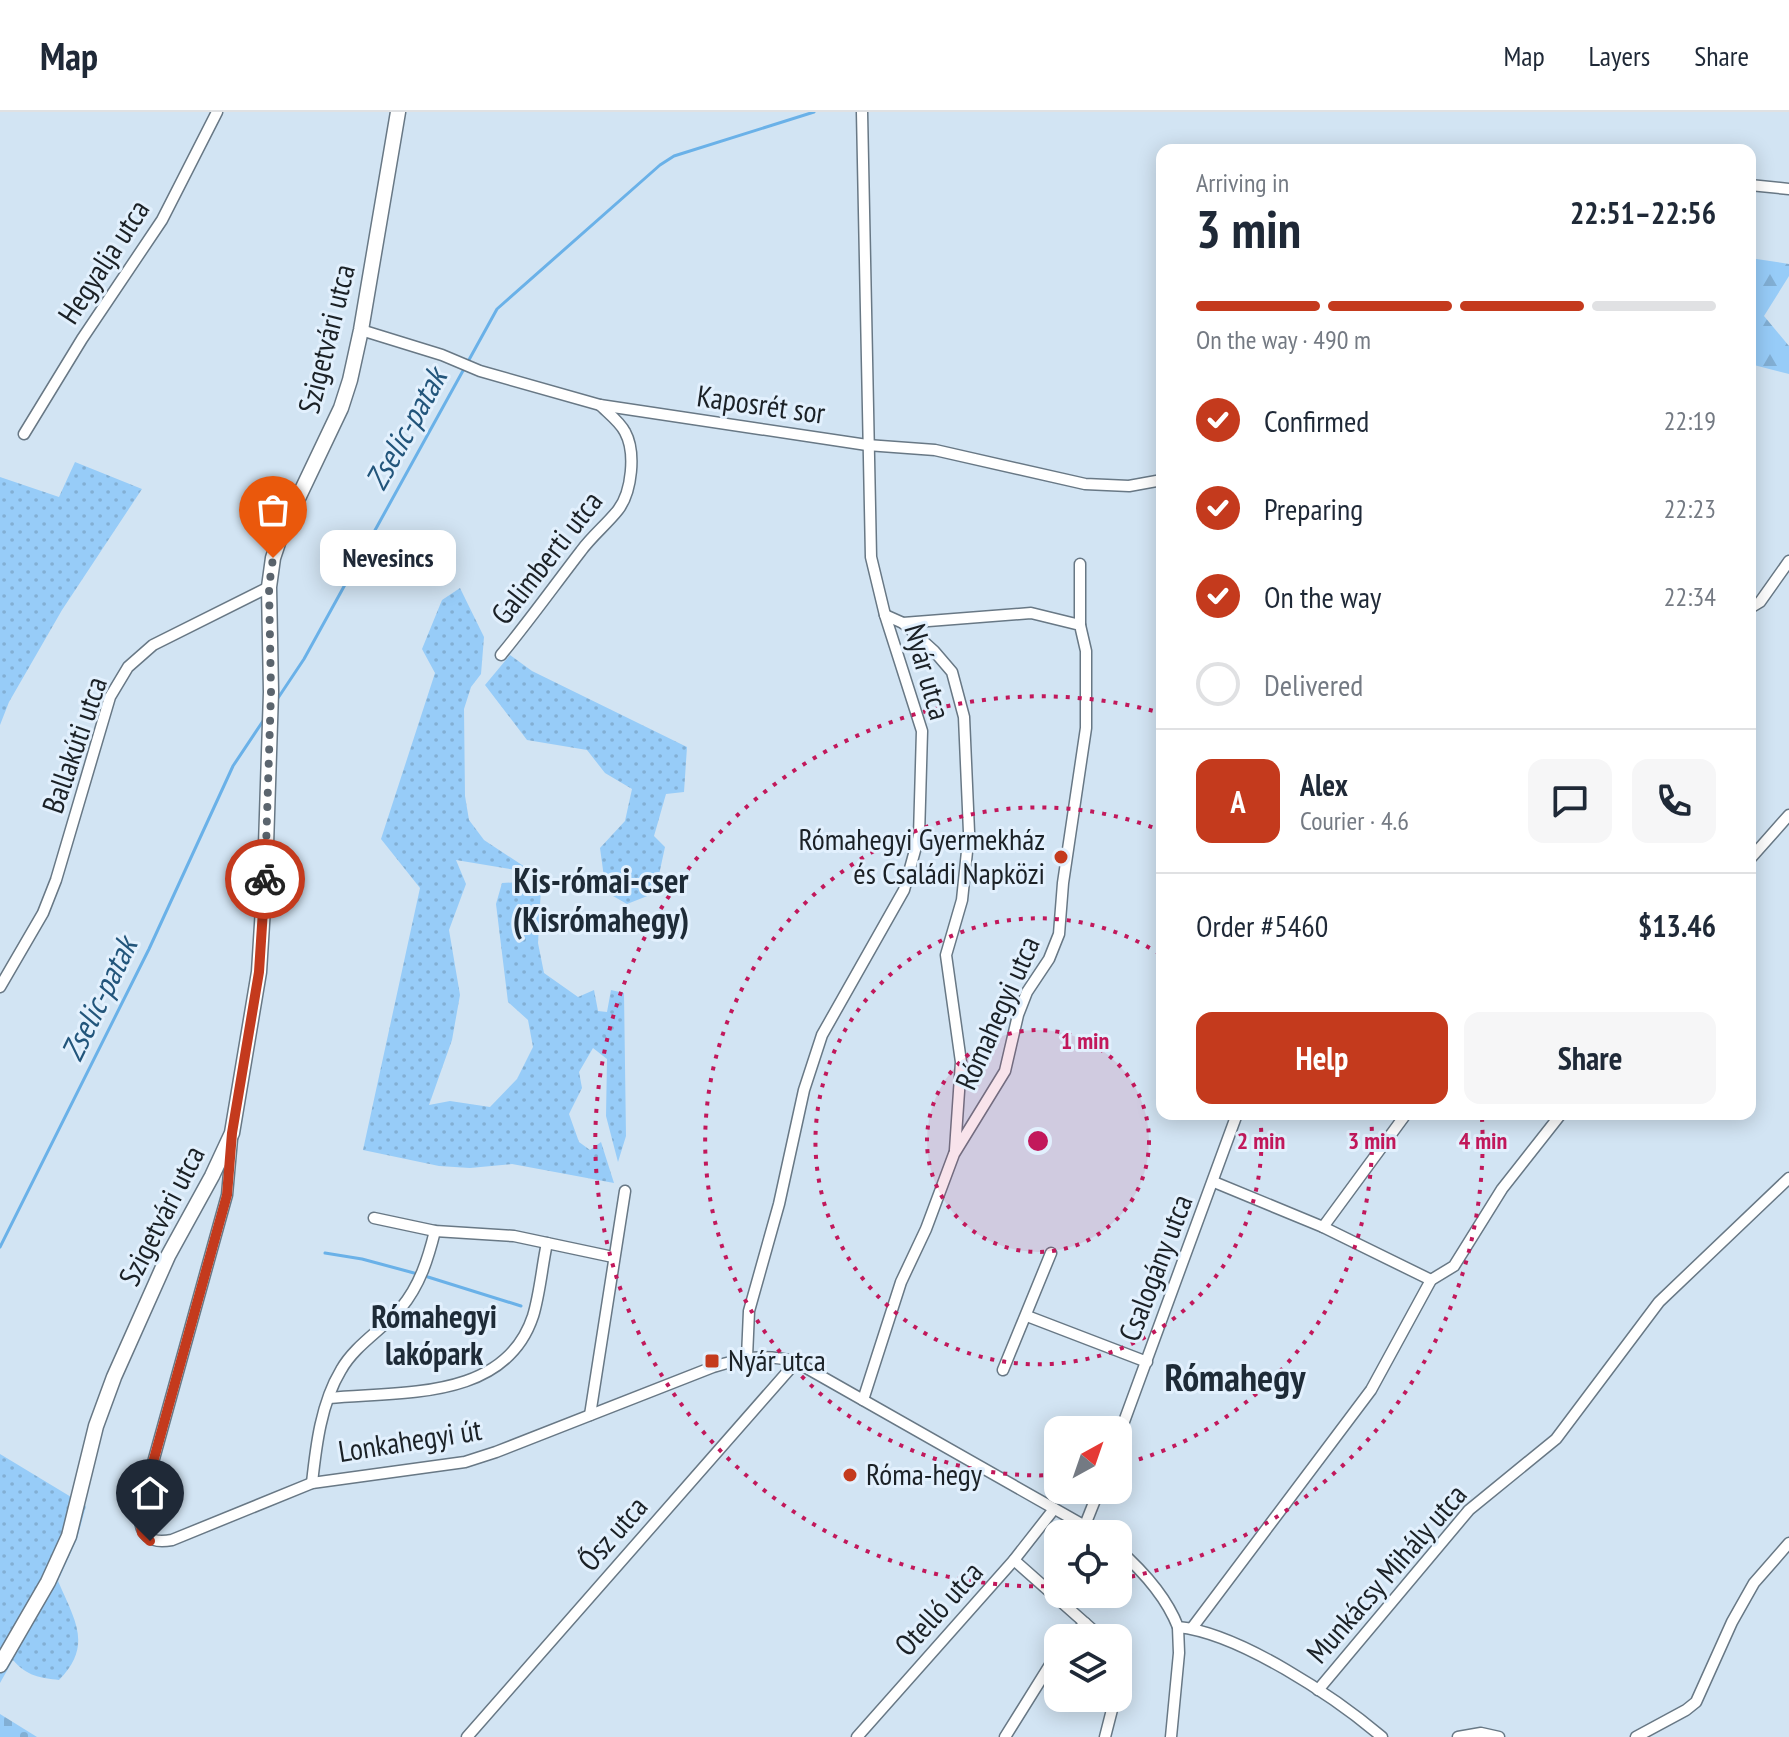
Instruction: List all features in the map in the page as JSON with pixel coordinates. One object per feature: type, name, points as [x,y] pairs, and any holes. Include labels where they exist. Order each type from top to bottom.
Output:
[{"type":"street","name":"Hegyalja utca","points":[[24,434],[82,339],[162,220],[217,112]]},
{"type":"street","name":"Szigetvári utca","points":[[0,1665],[48,1582],[69,1536],[96,1426],[114,1377],[168,1256],[232,1133],[259,972],[271,692],[269,587],[273,558],[281,534],[341,408],[361,330],[398,112]]},
{"type":"street","name":"Nyár utca","points":[[747,1357],[749,1311],[779,1204],[808,1076],[822,1035],[904,890],[919,836],[922,731],[885,615],[871,557],[862,112]]},
{"type":"street","points":[[1756,186],[1789,189]]},
{"type":"street","name":"Kaposrét sor","points":[[361,330],[474,368],[600,405],[867,445],[935,450],[1085,484],[1129,486],[1156,481]]},
{"type":"street","name":"Galimberti utca","points":[[501,655],[628,494],[630,448],[626,434],[600,405]]},
{"type":"street","points":[[1756,604],[1789,561]]},
{"type":"street","name":"Rómahegyi utca","points":[[863,1400],[901,1282],[926,1229],[954,1154],[1005,1071],[1018,1015],[1027,992],[1049,959],[1059,934],[1063,883],[1086,728],[1086,651],[1080,625],[1080,564]]},
{"type":"street","name":"Ballakúti utca","points":[[0,987],[43,913],[56,880],[110,697],[128,667],[153,645],[269,587]]},
{"type":"street","points":[[903,623],[1031,613],[1080,625]]},
{"type":"street","points":[[885,615],[903,623],[952,672],[964,717],[969,832],[962,900],[946,955],[961,1062],[954,1154]]},
{"type":"street","points":[[1756,852],[1789,815]]},
{"type":"street","name":"Csalogány utca","points":[[1126,1416],[1235,1120]]},
{"type":"street","points":[[1323,1227],[1402,1120]]},
{"type":"street","points":[[1192,1628],[1371,1390],[1431,1280],[1454,1266],[1502,1189],[1556,1120]]},
{"type":"street","name":"Lonkahegyi út","points":[[232,1133],[227,1195],[143,1498],[140,1524],[142,1533],[150,1541],[172,1540],[312,1483],[465,1462],[713,1367],[747,1357],[772,1356],[796,1362],[1075,1520]]},
{"type":"street","name":"Munkácsy Mihály utca","points":[[1318,1690],[1461,1518],[1556,1439],[1659,1302],[1789,1178]]},
{"type":"street","points":[[1214,1182],[1323,1227],[1431,1280]]},
{"type":"street","points":[[590,1415],[625,1191]]},
{"type":"street","points":[[374,1218],[435,1231],[474,1232],[547,1243],[613,1257]]},
{"type":"street","points":[[312,1483],[319,1436],[340,1370],[400,1309],[415,1289],[425,1269],[435,1231]]},
{"type":"street","points":[[329,1398],[449,1387],[493,1371],[520,1341],[532,1316],[547,1243]]},
{"type":"street","points":[[1003,1370],[1051,1253]]},
{"type":"street","points":[[1027,1316],[1147,1362]]},
{"type":"street","name":"Ősz utca","points":[[467,1737],[796,1362]]},
{"type":"street","name":"Otelló utca","points":[[857,1737],[1014,1560],[1054,1509]]},
{"type":"street","points":[[1636,1737],[1696,1702],[1732,1622],[1754,1583],[1789,1543]]},
{"type":"street","points":[[1014,1560],[1085,1623]]},
{"type":"street","points":[[1132,1561],[1160,1593],[1178,1627],[1179,1653],[1171,1737]]},
{"type":"street","points":[[1178,1627],[1192,1628],[1246,1649],[1318,1690],[1382,1737]]},
{"type":"street","points":[[1005,1737],[1044,1674]]},
{"type":"street","points":[[1105,1737],[1111,1712]]},
{"type":"street","points":[[1458,1737],[1481,1733],[1499,1737]]},
{"type":"green space","points":[[1756,259],[1789,264],[1789,276],[1764,316],[1789,346],[1789,374],[1756,366]]},
{"type":"green space","points":[[75,462],[142,489],[62,610],[9,702],[0,725],[0,477],[59,497]]},
{"type":"green space","points":[[460,588],[484,637],[481,674],[471,687],[464,709],[465,796],[469,820],[484,840],[534,873],[456,860],[466,884],[449,930],[460,995],[452,1040],[429,1105],[450,1101],[490,1107],[517,1079],[533,1047],[528,1020],[508,1002],[496,904],[502,883],[523,882],[541,888],[538,943],[544,973],[578,997],[594,990],[598,1011],[607,1012],[611,990],[624,993],[626,1136],[618,1162],[606,1116],[607,1059],[593,1048],[579,1072],[582,1088],[569,1114],[579,1142],[590,1150],[601,1142],[614,1183],[512,1164],[470,1168],[439,1166],[363,1150],[420,888],[381,839],[435,673],[422,649],[442,600]]},
{"type":"green space","points":[[510,655],[532,671],[687,747],[684,792],[666,794],[654,836],[665,847],[655,893],[627,904],[606,892],[600,848],[625,821],[632,789],[605,773],[587,750],[527,740],[485,685]]},
{"type":"green space","points":[[0,1454],[86,1506],[77,1539],[58,1581],[78,1632],[76,1655],[59,1680],[29,1673],[13,1660],[0,1683]]},
{"type":"green space","points":[[0,1714],[37,1737],[0,1737]]},
{"type":"waterway","name":"Zselic-patak","points":[[276,701],[304,659],[497,309],[674,156],[814,112]]},
{"type":"waterway","name":"Zselic-patak","points":[[0,1247],[149,949],[233,766],[265,718]]},
{"type":"waterway","points":[[325,1253],[414,1273]]},
{"type":"waterway","points":[[428,1277],[521,1306]]},
{"type":"way so far","points":[[265,879],[271,692],[269,587],[273,558]]},
{"type":"place","name":"Nevesincs","points":[[273,558]]},
{"type":"place","name":"Rómahegyi Gyermekház és Családi Napközi","points":[[1061,857]]},
{"type":"place","name":"Nyár utca","points":[[712,1361]]},
{"type":"place","name":"Róma-hegy","points":[[850,1475]]},
{"type":"district","name":"Kis-római-cser (Kisrómahegy)","points":[[601,900]]},
{"type":"district","name":"Rómahegyi lakópark","points":[[434,1336]]},
{"type":"district","name":"Rómahegy","points":[[1235,1378]]},
{"type":"route","points":[[150,1541],[142,1533],[139,1513],[227,1195],[232,1133],[259,972],[265,879]]}]
